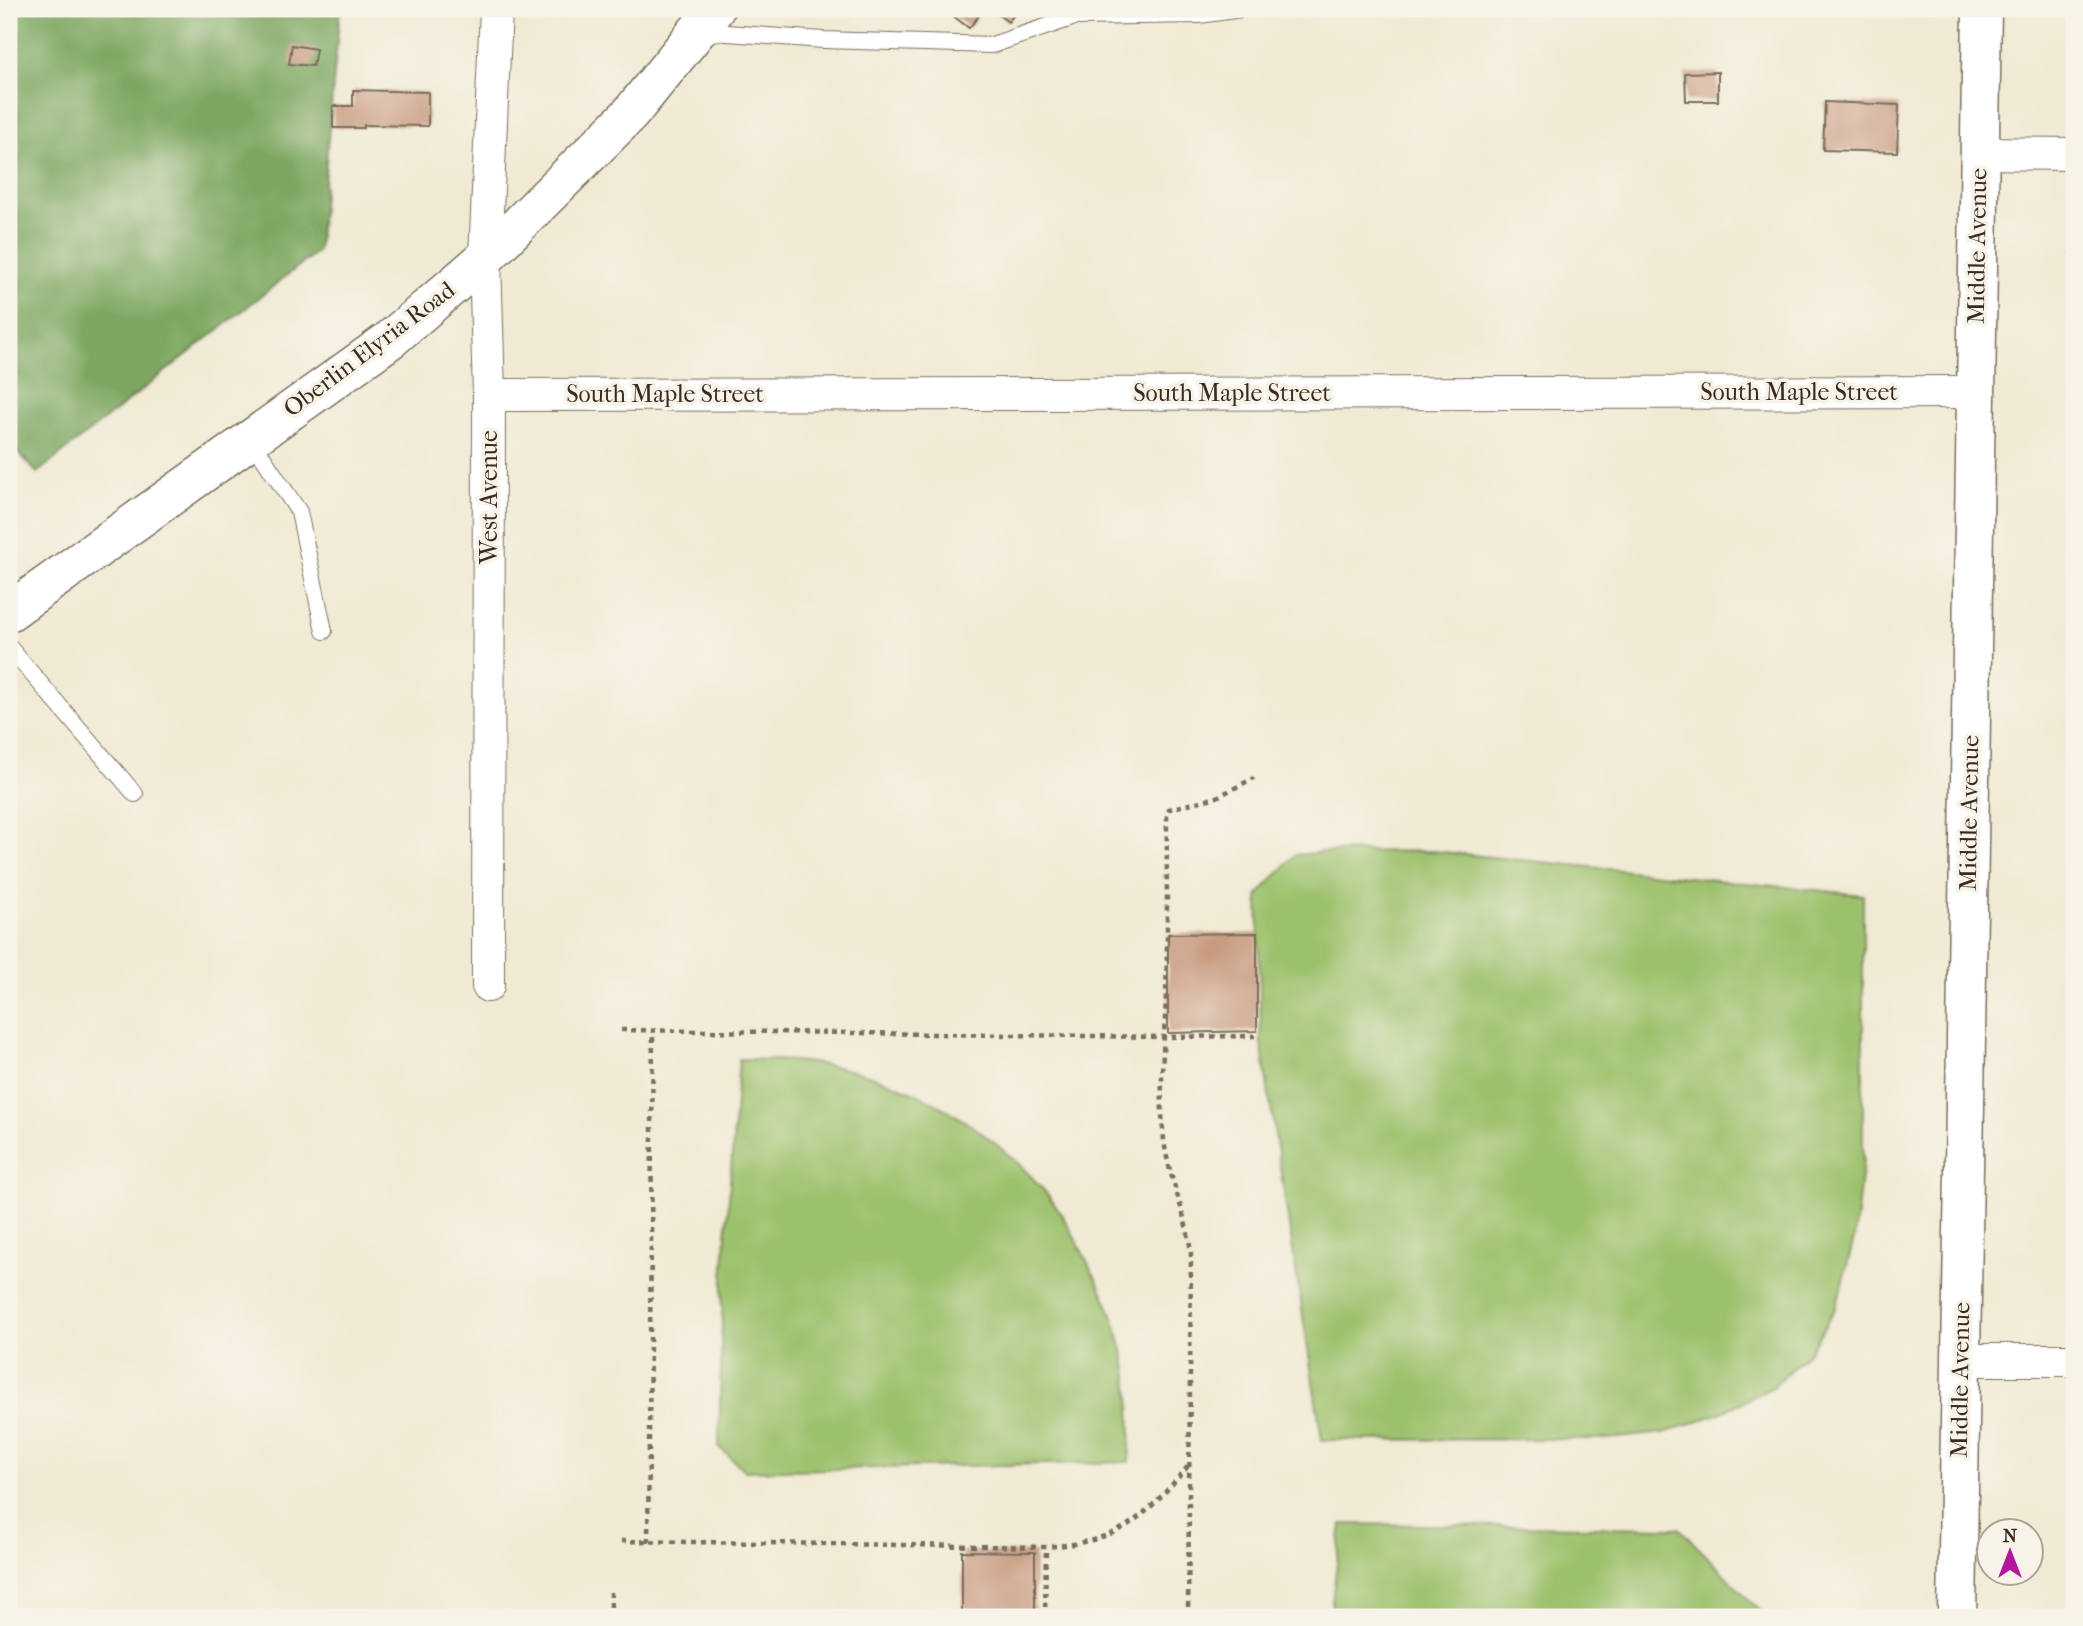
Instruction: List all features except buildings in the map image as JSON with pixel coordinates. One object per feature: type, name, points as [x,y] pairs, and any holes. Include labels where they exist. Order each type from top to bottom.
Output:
[{"type":"street","name":"West Avenue","points":[[488,986],[489,395],[485,258],[496,9]]},
{"type":"street","name":"Middle Avenue","points":[[1957,1617],[1982,9]]},
{"type":"street","name":"Oberlin Elyria Road","points":[[9,612],[391,339],[485,258],[630,114],[706,20]]},
{"type":"street","points":[[1979,153],[2074,154]]},
{"type":"street","name":"South Maple Street","points":[[489,395],[1975,392]]},
{"type":"street","points":[[1960,1360],[2074,1360]]},
{"type":"lane","points":[[706,20],[823,40],[992,45],[1076,17],[1199,15],[1241,9]]},
{"type":"lane","points":[[250,438],[299,512],[324,631]]},
{"type":"lane","points":[[9,647],[135,794]]},
{"type":"path","points":[[2072,209],[2072,258]]},
{"type":"path","points":[[1188,1617],[1191,1254],[1189,1229],[1170,1177],[1161,1104],[1167,816],[1169,809],[1217,797],[1254,778]]},
{"type":"path","points":[[621,1030],[1255,1036]]},
{"type":"path","points":[[648,1542],[653,1031]]},
{"type":"path","points":[[621,1541],[1046,1547],[1074,1545],[1127,1527],[1149,1509],[1189,1465]]},
{"type":"path","points":[[1045,1617],[1046,1547]]},
{"type":"path","points":[[611,1590],[611,1617]]},
{"type":"green space","points":[[9,9],[340,9],[318,251],[37,473],[9,443]]},
{"type":"green space","points":[[1433,851],[1863,895],[1863,1158],[1854,1239],[1836,1307],[1809,1352],[1773,1387],[1720,1413],[1664,1433],[1607,1439],[1322,1440],[1261,1043],[1258,895],[1295,855],[1324,852]]},
{"type":"green space","points":[[739,1059],[819,1064],[874,1077],[929,1100],[956,1115],[981,1132],[1026,1171],[1053,1201],[1064,1219],[1097,1280],[1114,1320],[1126,1362],[1129,1388],[1129,1462],[745,1471],[719,1447],[723,1279]]},
{"type":"green space","points":[[1342,1524],[1679,1528],[1766,1617],[1330,1617]]}]
